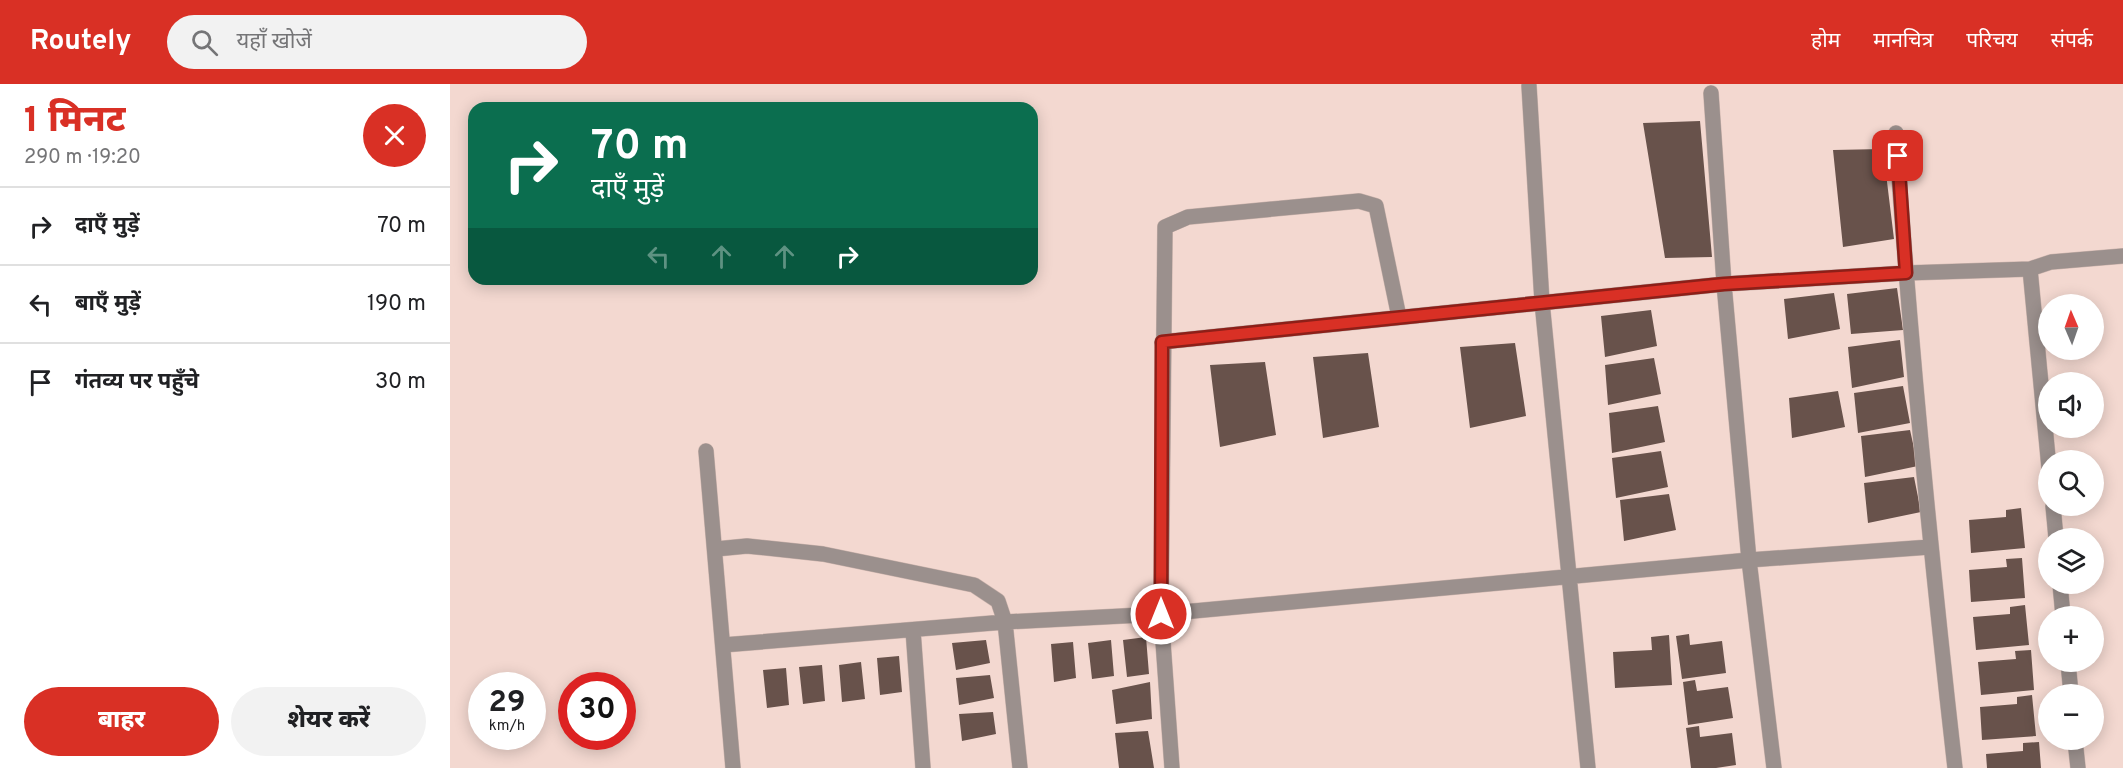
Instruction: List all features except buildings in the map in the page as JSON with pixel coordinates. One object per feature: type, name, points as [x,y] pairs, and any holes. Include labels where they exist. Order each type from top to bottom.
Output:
[{"type":"street","points":[[1528,86],[1542,303],[1588,768]]},
{"type":"street","points":[[1711,93],[1724,284],[1749,560],[1774,768]]},
{"type":"street","points":[[1896,133],[1930,547],[1955,768]]},
{"type":"street","points":[[1172,768],[1161,614],[1162,342],[1165,227],[1188,217],[1359,201],[1376,206],[1399,317]]},
{"type":"street","points":[[1162,342],[1724,284],[1906,273],[2030,269],[2051,262],[2123,256]]},
{"type":"street","points":[[2030,269],[2047,450]]},
{"type":"street","points":[[706,451],[733,768]]},
{"type":"street","points":[[716,549],[747,546],[823,554],[974,585],[998,601],[1005,622],[1020,768]]},
{"type":"street","points":[[723,645],[1005,622],[1161,614],[1749,560],[1930,547]]},
{"type":"street","points":[[913,630],[923,768]]},
{"type":"street","points":[[2076,750],[2078,768]]},
{"type":"route","points":[[1161,614],[1162,342],[1724,284],[1906,273],[1898,156]]}]
